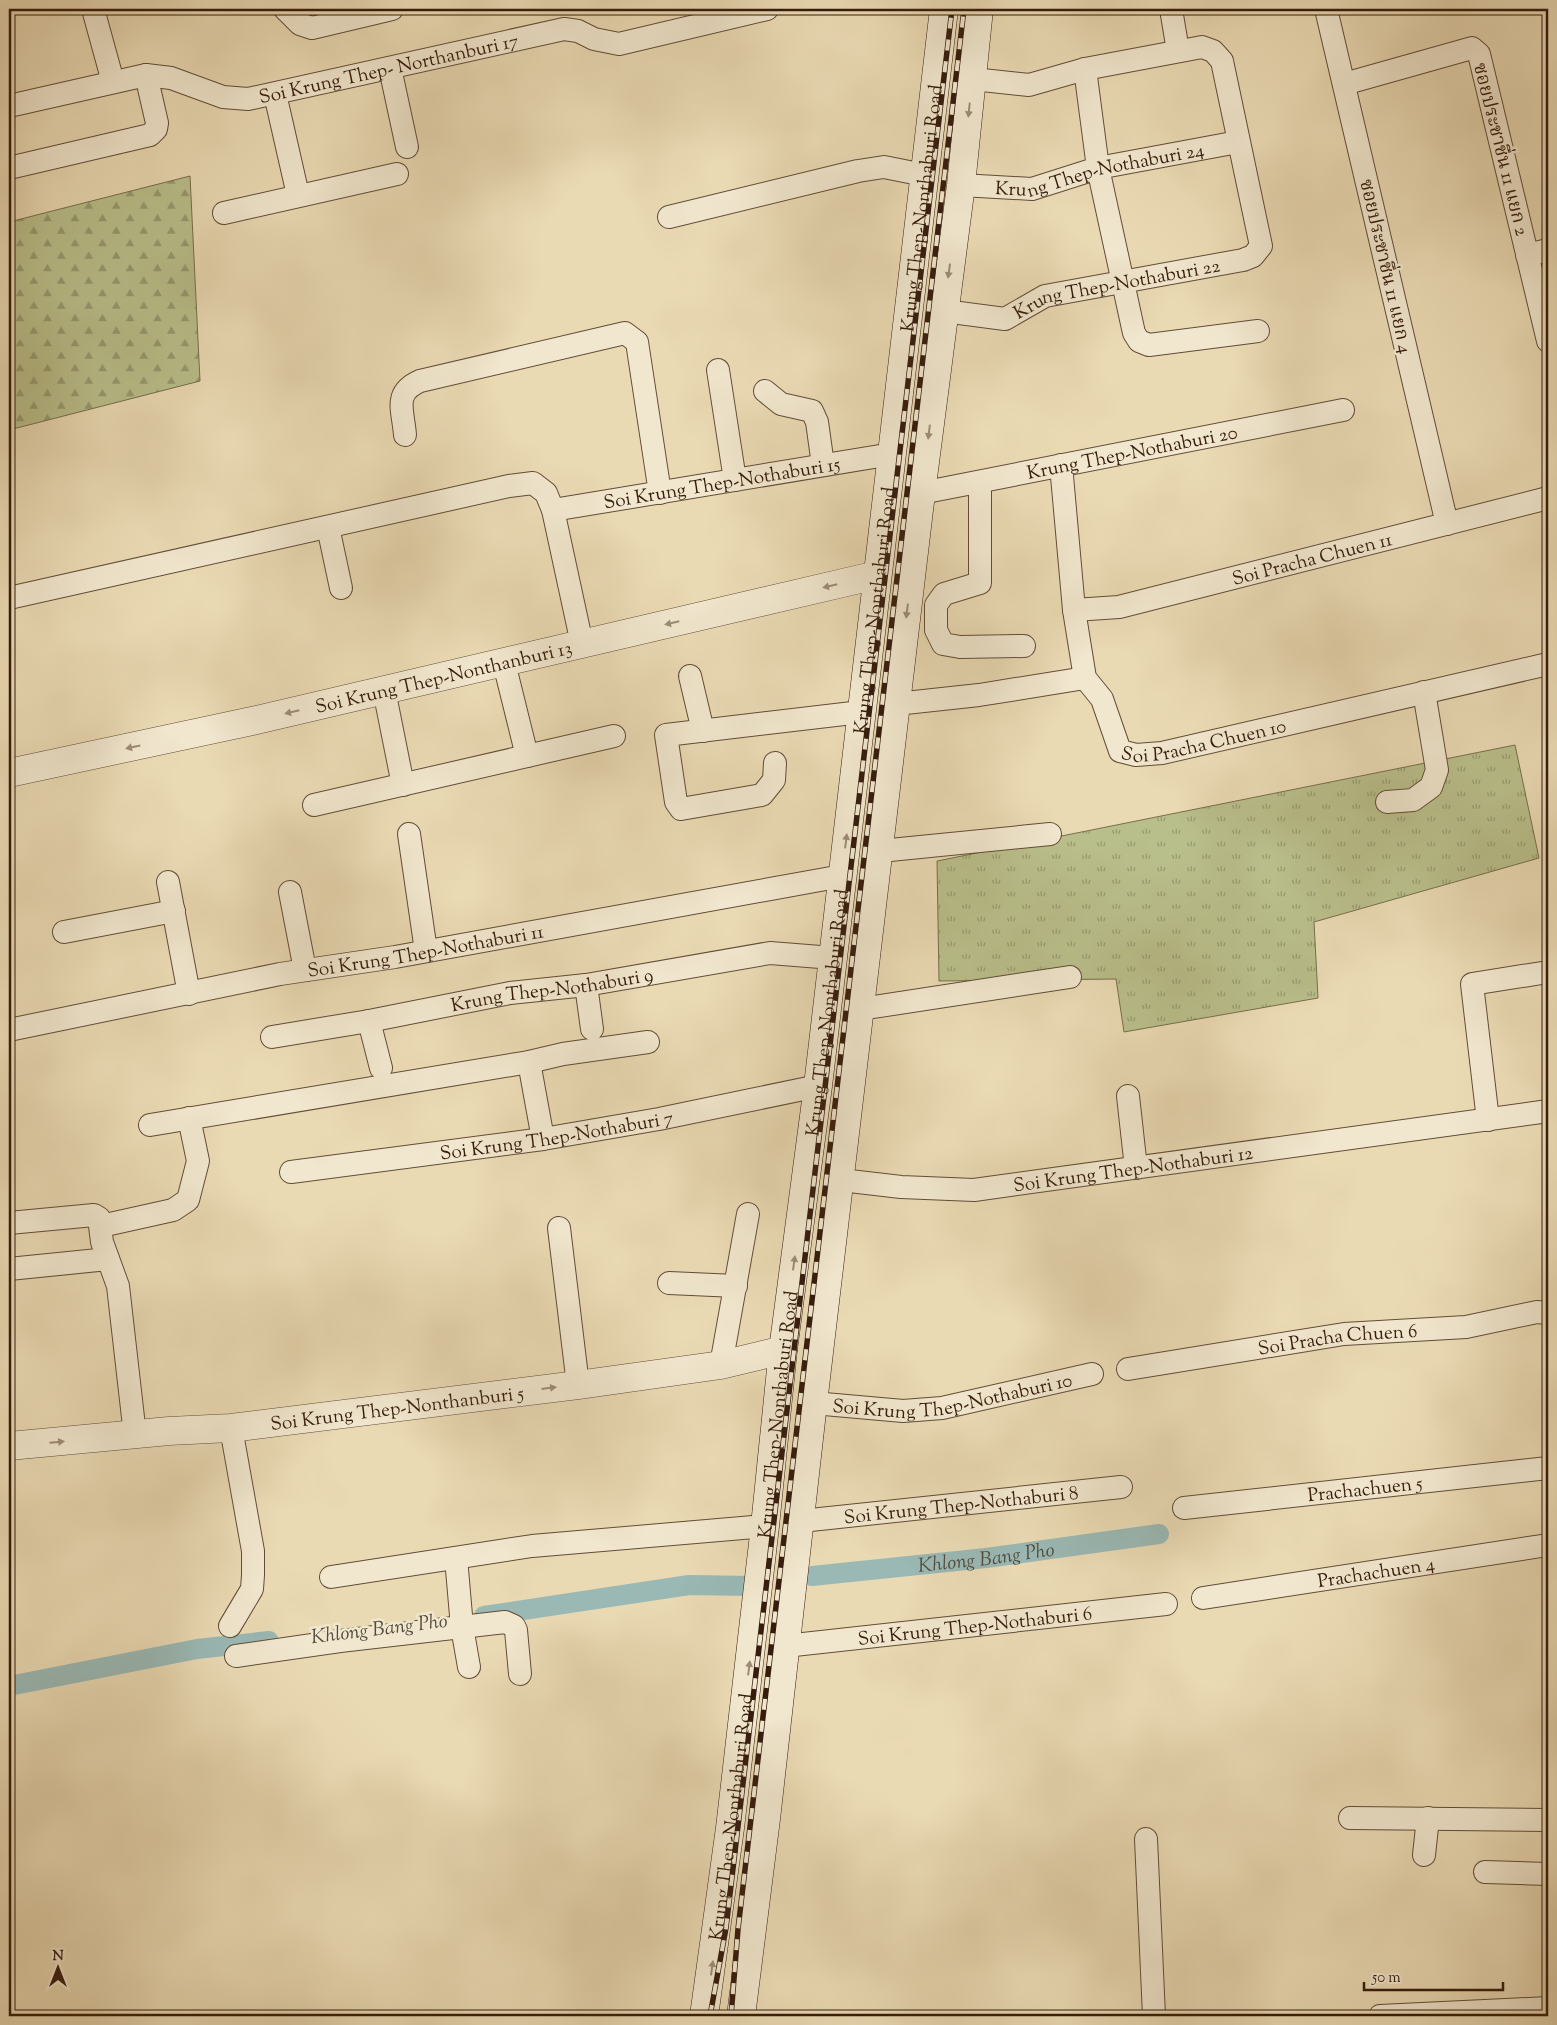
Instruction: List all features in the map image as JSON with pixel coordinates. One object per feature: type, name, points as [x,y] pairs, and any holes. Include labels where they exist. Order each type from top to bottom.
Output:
[{"type":"main road","name":"Krung Thep-Nonthaburi Road","points":[[704,2016],[730,1828],[766,1521],[783,1350],[818,1086],[944,9]]},
{"type":"main road","name":"Krung Thep-Nonthaburi Road","points":[[741,2016],[766,1820],[813,1403],[841,1180],[911,577],[961,185],[979,9]]},
{"type":"main road","name":"Soi Krung Thep-Nonthanburi 13","points":[[9,773],[504,663],[877,575],[911,577]]},
{"type":"main road","name":"Soi Krung Thep-Nonthanburi 5","points":[[9,1446],[231,1428],[578,1385],[721,1365],[783,1350]]},
{"type":"main road","points":[[766,1521],[801,1521]]},
{"type":"street","points":[[93,9],[113,82]]},
{"type":"street","points":[[285,9],[300,24],[312,28],[392,9]]},
{"type":"street","name":"Soi Krung Thep- Northanburi 17","points":[[9,106],[146,75],[172,78],[223,97],[248,99],[564,29],[578,31],[594,39],[619,44],[767,9]]},
{"type":"street","points":[[1171,9],[1178,51]]},
{"type":"street","name":"ซอยประชาชื่น 11 แยก 4","points":[[1326,9],[1448,524]]},
{"type":"street","points":[[973,79],[1029,85],[1085,69],[1202,47],[1213,51],[1222,61],[1238,142]]},
{"type":"street","name":"ซอยประชาชื่น 11 แยก 2","points":[[1344,84],[1472,48],[1479,54],[1538,252],[1548,341]]},
{"type":"street","points":[[390,68],[407,147]]},
{"type":"street","points":[[1085,69],[1098,168],[1134,333],[1138,341],[1149,345],[1258,331]]},
{"type":"street","points":[[9,168],[150,135],[156,129],[157,123],[146,75]]},
{"type":"street","points":[[274,94],[298,195]]},
{"type":"street","name":"Krung Thep-Nothaburi 24","points":[[961,185],[1032,189],[1098,168],[1238,142]]},
{"type":"street","name":"Krung Thep-Nothaburi 22","points":[[944,311],[1005,319],[1045,296],[1243,260],[1253,256],[1262,246],[1238,142]]},
{"type":"street","points":[[669,217],[858,170],[884,168],[924,176]]},
{"type":"street","points":[[224,213],[397,174]]},
{"type":"street","points":[[405,435],[401,396],[408,386],[420,381],[625,333],[637,342],[660,493]]},
{"type":"street","points":[[718,370],[735,480]]},
{"type":"street","points":[[765,391],[781,404],[812,411],[817,422],[823,465]]},
{"type":"street","name":"Krung Thep-Nothaburi 20","points":[[921,494],[1061,464],[1343,410]]},
{"type":"street","name":"Soi Krung Thep-Nothaburi 15","points":[[553,510],[892,454]]},
{"type":"street","name":"Soi Pracha Chuen 10","points":[[1061,464],[1074,610],[1085,678],[1102,700],[1120,751],[1136,754],[1162,753],[1548,664]]},
{"type":"street","points":[[980,482],[980,583],[944,594],[936,605],[936,630],[943,644],[960,647],[1024,646]]},
{"type":"street","points":[[9,598],[509,486],[533,483],[546,494],[553,510],[582,644]]},
{"type":"street","name":"Soi Pracha Chuen 11","points":[[1074,610],[1119,607],[1548,498]]},
{"type":"street","points":[[328,527],[341,588]]},
{"type":"street","points":[[504,663],[527,756]]},
{"type":"street","points":[[690,676],[703,730]]},
{"type":"street","points":[[896,704],[979,696],[1085,678]]},
{"type":"street","points":[[384,690],[404,785]]},
{"type":"street","points":[[1387,802],[1413,800],[1431,786],[1437,770],[1424,692]]},
{"type":"street","points":[[775,764],[774,780],[762,795],[681,809],[676,802],[666,735],[861,712]]},
{"type":"street","points":[[314,805],[614,736]]},
{"type":"street","points":[[410,834],[426,951]]},
{"type":"street","points":[[880,851],[1050,834]]},
{"type":"street","name":"Soi Krung Thep-Nothaburi 11","points":[[9,1030],[305,970],[426,951],[842,876]]},
{"type":"street","points":[[168,882],[189,994]]},
{"type":"street","points":[[290,892],[305,970]]},
{"type":"street","points":[[64,932],[174,911]]},
{"type":"street","name":"Krung Thep-Nothaburi 9","points":[[272,1037],[369,1021],[510,994],[586,985],[770,953],[833,958]]},
{"type":"street","points":[[1488,1120],[1472,984],[1548,972]]},
{"type":"street","points":[[860,1008],[1070,976]]},
{"type":"street","points":[[586,985],[592,1029]]},
{"type":"street","points":[[369,1021],[381,1068]]},
{"type":"street","points":[[150,1125],[529,1062],[563,1054],[648,1042]]},
{"type":"street","points":[[529,1062],[543,1139]]},
{"type":"street","name":"Soi Krung Thep-Nothaburi 7","points":[[291,1172],[543,1139],[659,1119],[818,1086]]},
{"type":"street","points":[[1128,1096],[1136,1168]]},
{"type":"street","name":"Soi Krung Thep-Nothaburi 12","points":[[841,1180],[902,1187],[974,1190],[1548,1112]]},
{"type":"street","points":[[101,1226],[173,1210],[188,1200],[198,1161],[189,1118]]},
{"type":"street","points":[[721,1365],[748,1214]]},
{"type":"street","points":[[9,1223],[94,1215],[99,1218],[102,1242],[118,1286],[135,1435]]},
{"type":"street","points":[[559,1228],[578,1385]]},
{"type":"street","points":[[9,1269],[108,1259]]},
{"type":"street","points":[[669,1283],[736,1286]]},
{"type":"street","name":"Soi Pracha Chuen 6","points":[[1128,1369],[1344,1334],[1466,1327],[1537,1312],[1548,1313]]},
{"type":"street","name":"Soi Krung Thep-Nothaburi 10","points":[[813,1403],[903,1411],[942,1408],[1092,1374]]},
{"type":"street","points":[[230,1626],[252,1589],[253,1575],[253,1551],[231,1428]]},
{"type":"street","name":"Prachachuen 5","points":[[1184,1508],[1548,1468]]},
{"type":"street","name":"Soi Krung Thep-Nothaburi 8","points":[[801,1521],[1121,1487]]},
{"type":"street","points":[[331,1577],[532,1546],[766,1521]]},
{"type":"street","name":"Prachachuen 4","points":[[1202,1598],[1548,1545]]},
{"type":"street","points":[[456,1558],[462,1622],[469,1667]]},
{"type":"street","name":"Soi Krung Thep-Nothaburi 6","points":[[785,1646],[1166,1604]]},
{"type":"street","points":[[236,1656],[462,1622],[505,1622],[514,1626],[516,1630],[520,1674]]},
{"type":"street","points":[[1350,1818],[1548,1820]]},
{"type":"street","points":[[1424,1855],[1428,1818]]},
{"type":"street","points":[[1146,1839],[1154,2016]]},
{"type":"street","points":[[1485,1872],[1548,1874]]},
{"type":"street","points":[[1380,2016],[1548,2008]]},
{"type":"green space","points":[[190,176],[200,381],[9,430],[9,222]]},
{"type":"green space","points":[[1515,745],[1539,858],[1314,922],[1318,998],[1124,1032],[1116,979],[939,981],[937,861]]},
{"type":"waterway","name":"Khlong Bang Pho","points":[[812,1576],[986,1558],[1159,1534]]},
{"type":"waterway","name":"Khlong Bang Pho","points":[[484,1616],[689,1585],[752,1586]]},
{"type":"waterway","name":"Khlong Bang Pho","points":[[9,1686],[197,1649],[269,1641]]},
{"type":"railway","points":[[710,2016],[726,1928],[952,9]]},
{"type":"railway","points":[[731,2016],[738,1929],[964,9]]}]
